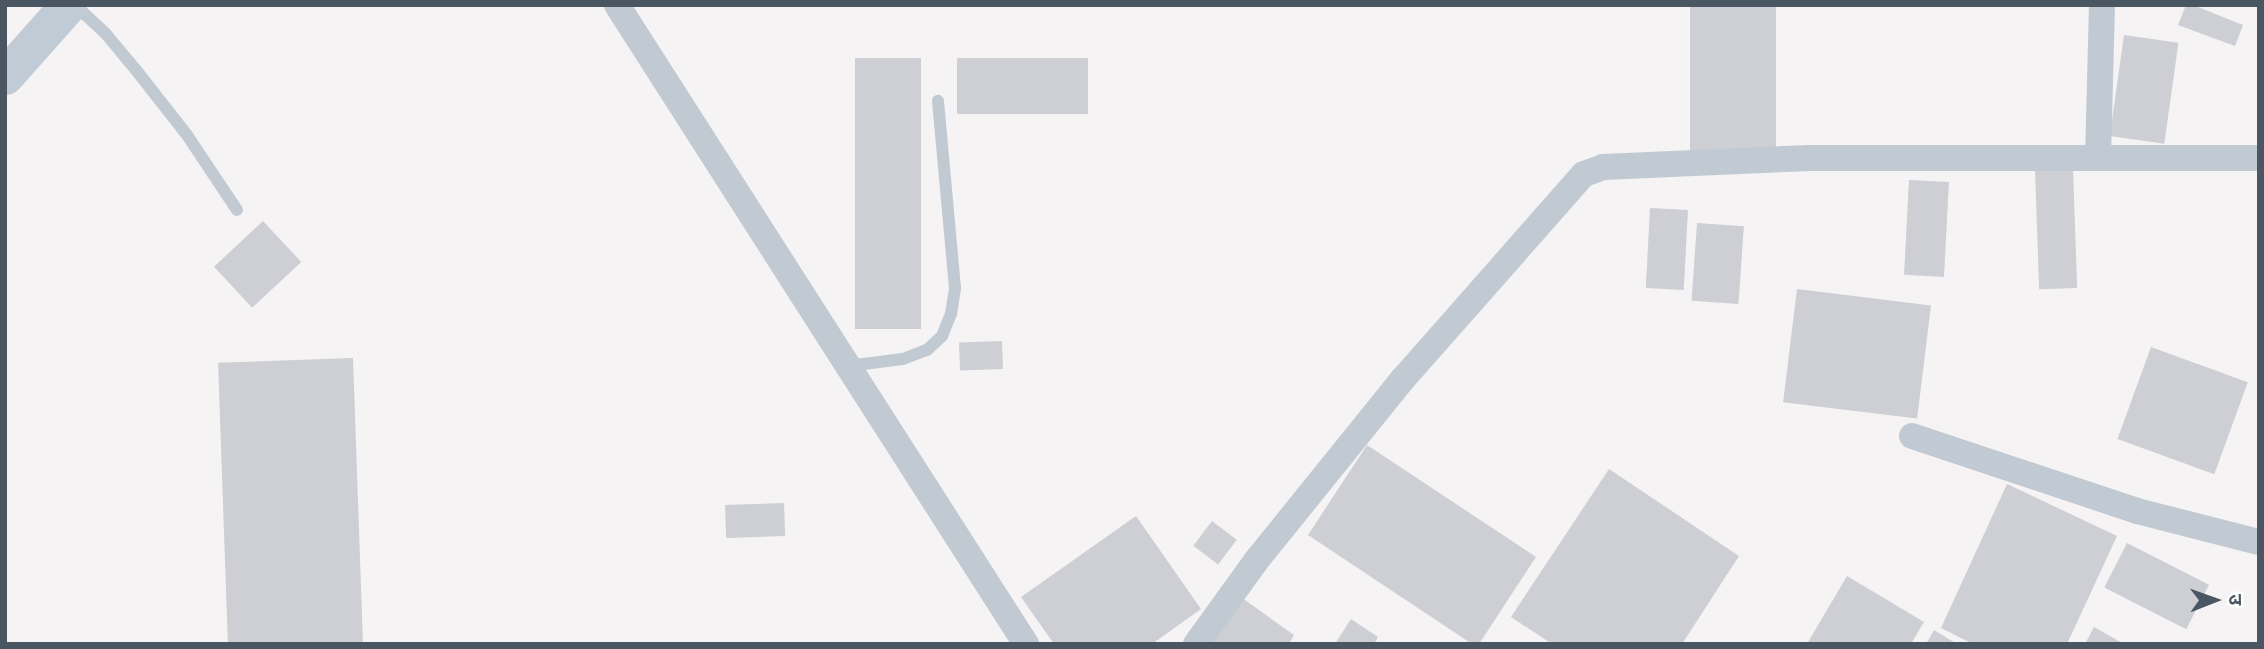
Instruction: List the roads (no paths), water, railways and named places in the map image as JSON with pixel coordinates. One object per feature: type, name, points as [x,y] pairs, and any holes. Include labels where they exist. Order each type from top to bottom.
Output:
[{"type":"street","points":[[5,76],[68,5]]},
{"type":"street","points":[[617,5],[1026,644]]},
{"type":"street","points":[[2098,158],[2102,5]]},
{"type":"street","points":[[1196,644],[1256,561],[1404,379],[1584,174],[1603,167],[1809,158],[2259,158]]},
{"type":"street","points":[[1912,436],[2137,511],[2259,542]]},
{"type":"lane","points":[[75,5],[106,34],[136,70],[187,135],[237,210]]},
{"type":"lane","points":[[846,366],[903,359],[927,350],[942,336],[951,314],[955,288],[938,101]]}]
